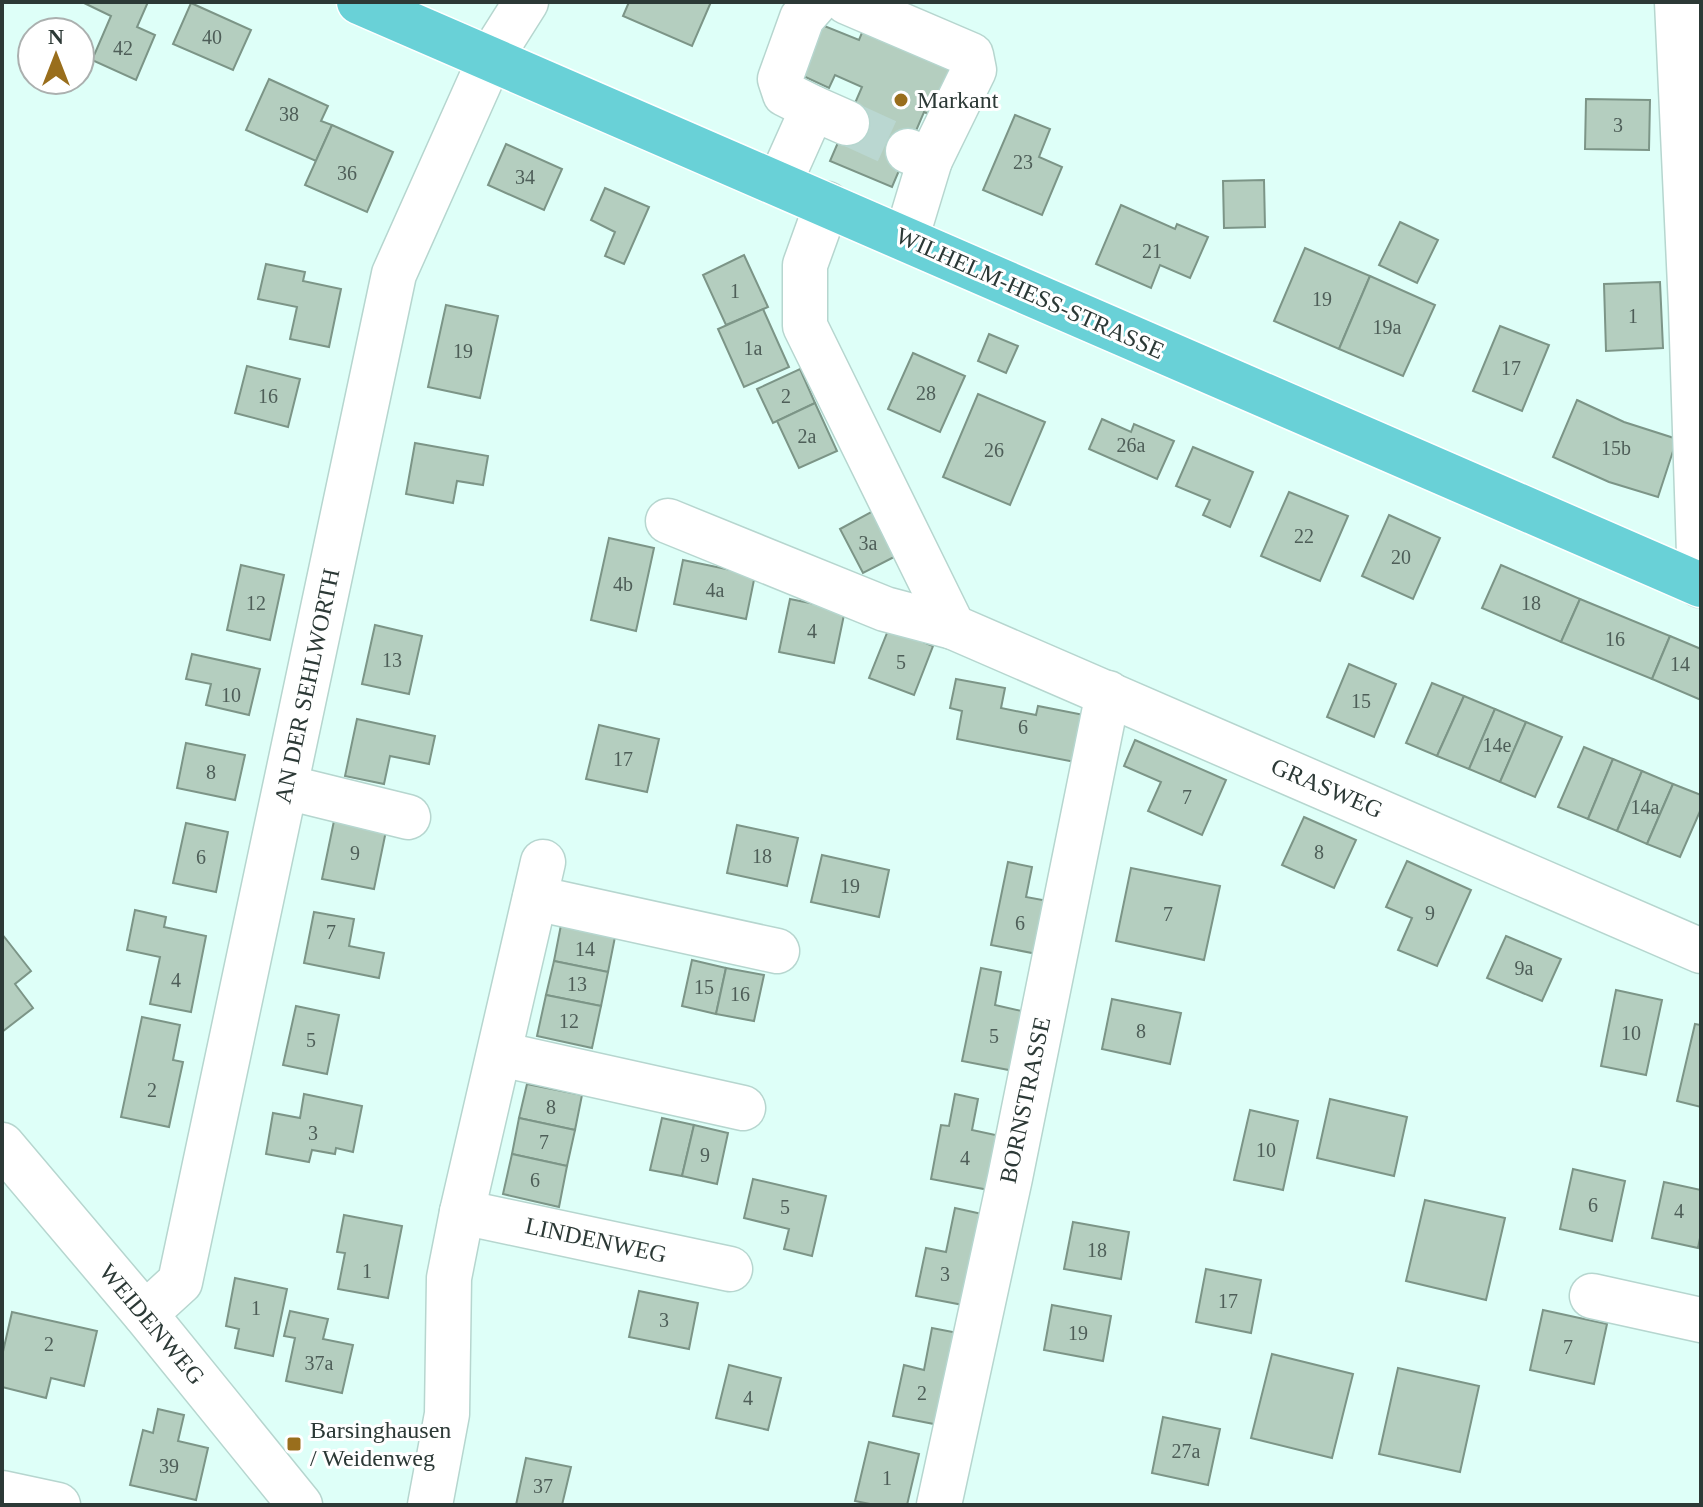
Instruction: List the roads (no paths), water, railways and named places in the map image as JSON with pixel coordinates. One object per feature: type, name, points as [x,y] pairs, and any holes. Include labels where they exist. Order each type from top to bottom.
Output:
[{"type":"main road","name":"WILHELM-HESS-STRASSE","points":[[359,2],[1700,585]]},
{"type":"street","name":"AN DER SEHLWORTH","points":[[145,1314],[180,1282],[394,274],[490,59],[526,2]]},
{"type":"street","points":[[779,184],[830,116],[785,94],[780,79],[802,18],[816,2]]},
{"type":"street","points":[[847,2],[971,55],[974,70],[919,156],[906,239]]},
{"type":"street","points":[[1677,2],[1692,148],[1692,323],[1700,585]]},
{"type":"street","points":[[827,204],[805,265],[805,326],[953,627]]},
{"type":"street","name":"GRASWEG","points":[[668,521],[885,609],[953,627],[1701,951]]},
{"type":"street","name":"BORNSTRASSE","points":[[939,1505],[1010,1178],[1108,693]]},
{"type":"street","points":[[286,787],[408,817]]},
{"type":"street","points":[[430,1505],[447,1414],[449,1278],[539,880],[777,951]]},
{"type":"street","points":[[500,1054],[743,1108]]},
{"type":"street","name":"WEIDENWEG","points":[[2,1145],[300,1505]]},
{"type":"street","name":"LINDENWEG","points":[[462,1212],[730,1269]]},
{"type":"street","points":[[1592,1296],[1701,1320]]},
{"type":"street","points":[[2,1493],[58,1505]]},
{"type":"tunnel","points":[[847,123],[908,151]]},
{"type":"place","name":"Markant","points":[[901,100]]},
{"type":"place","name":"Barsinghausen / Weidenweg","points":[[294,1444]]}]
